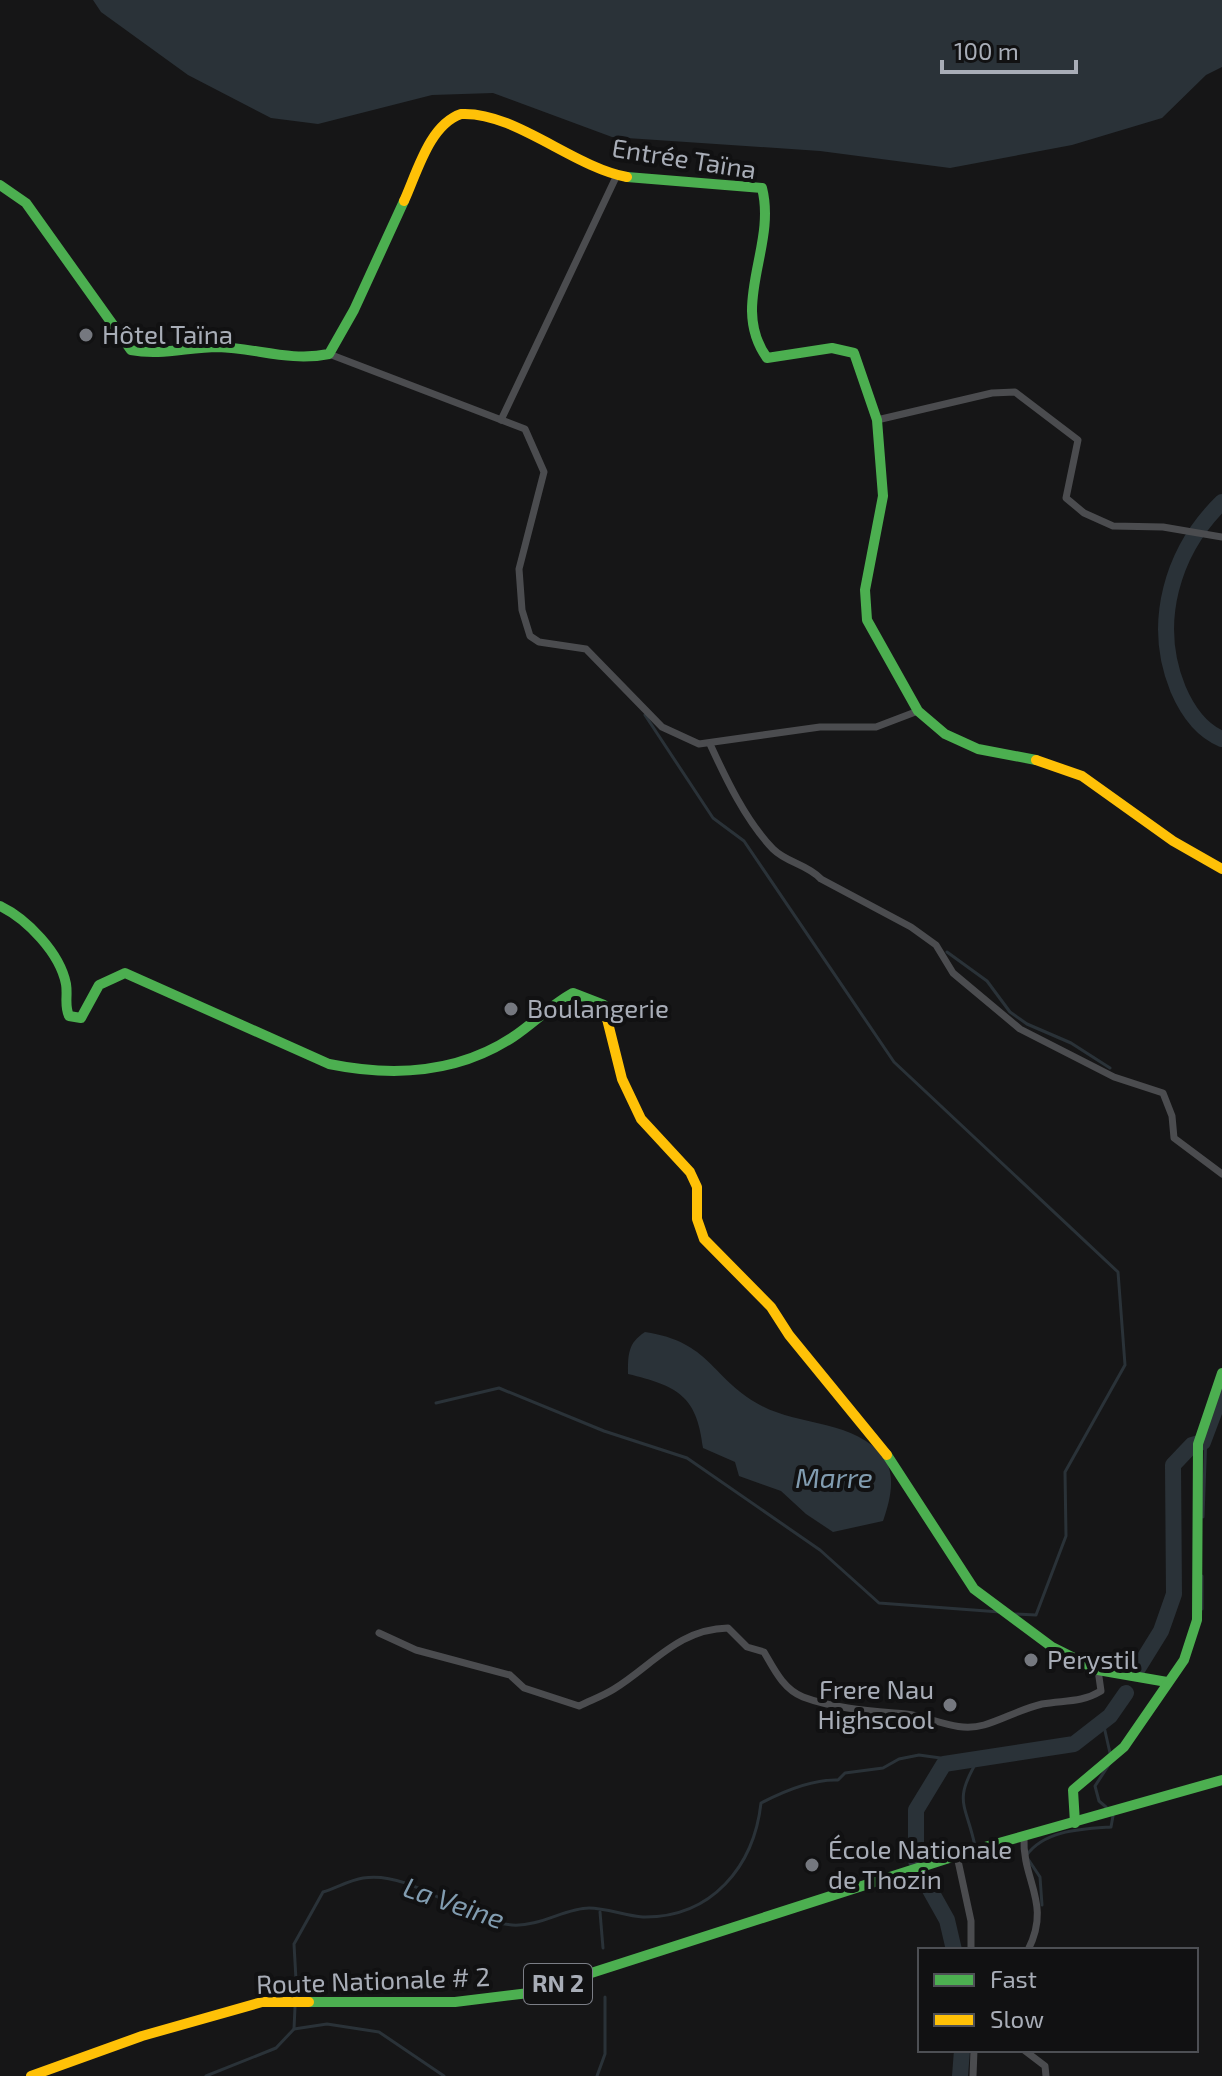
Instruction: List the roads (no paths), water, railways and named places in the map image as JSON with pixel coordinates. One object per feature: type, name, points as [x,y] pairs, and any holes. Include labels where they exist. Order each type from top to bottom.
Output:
[{"type":"street","name":"Entrée Taïna","points":[[329,354],[354,310],[431,142],[448,119],[467,114],[496,123],[617,175],[684,185],[762,188],[768,200],[764,247],[749,315],[761,351],[767,358],[832,348],[854,353],[877,420],[883,496],[865,590],[867,620],[918,711],[945,734],[978,749],[1047,762],[1082,776],[1173,841],[1222,869]]},
{"type":"street","points":[[501,420],[617,175]]},
{"type":"street","points":[[0,185],[26,203],[131,350],[150,356],[228,347],[301,361],[329,354],[525,429],[544,472],[522,546],[519,569],[522,610],[530,636],[539,642],[586,649],[662,727],[684,740],[710,744],[820,727],[876,727],[918,711]]},
{"type":"street","points":[[877,420],[992,393],[1015,392],[1078,440],[1066,498],[1084,513],[1113,526],[1163,527],[1222,537]]},
{"type":"street","points":[[710,744],[739,799],[773,849],[812,869],[821,879],[911,927],[936,945],[953,973],[1020,1029],[1114,1077],[1163,1093],[1172,1116],[1174,1138],[1222,1174]]},
{"type":"street","points":[[0,906],[20,915],[58,967],[66,985],[63,1006],[69,1016],[81,1018],[99,985],[125,973],[329,1064],[365,1073],[406,1073],[478,1057],[573,993],[588,996],[604,1005],[622,1079],[641,1119],[690,1172],[697,1187],[697,1219],[704,1239],[771,1307],[789,1335],[885,1451],[974,1589],[1052,1647],[1098,1670],[1167,1682]]},
{"type":"street","points":[[1075,1823],[1073,1790],[1107,1758],[1119,1751],[1184,1660],[1197,1620],[1198,1444],[1222,1373]]},
{"type":"street","points":[[379,1633],[416,1650],[510,1675],[524,1688],[579,1706],[613,1690],[671,1645],[707,1629],[728,1628],[747,1647],[764,1652],[780,1680],[802,1696],[877,1714],[909,1714],[951,1727],[984,1725],[1017,1710],[1048,1703],[1082,1702],[1101,1691],[1098,1670]]},
{"type":"street","name":"Route Nationale # 2","points":[[31,2076],[142,2036],[262,2002],[455,2002],[529,1993],[957,1856],[1222,1780]]},
{"type":"street","points":[[1024,1837],[1023,1859],[1032,1878],[1039,1909],[1036,1935],[1029,1948]]},
{"type":"street","points":[[957,1856],[971,1921],[971,1948]]},
{"type":"street","points":[[973,2076],[974,2052]]},
{"type":"street","points":[[1027,2052],[1045,2066],[1046,2076]]},
{"type":"water","points":[[93,0],[1222,0],[1222,67],[1206,75],[1162,118],[1072,145],[950,168],[820,151],[612,137],[493,93],[432,95],[318,124],[271,118],[188,75],[101,12]]},
{"type":"water","name":"Marre","points":[[645,1332],[667,1337],[697,1352],[743,1394],[760,1405],[791,1417],[842,1430],[871,1445],[883,1457],[890,1471],[890,1496],[883,1521],[833,1532],[806,1514],[781,1491],[739,1476],[735,1462],[703,1448],[696,1416],[682,1396],[660,1383],[628,1374],[630,1350],[635,1340]]},
{"type":"waterway","points":[[1222,502],[1205,521],[1179,565],[1171,589],[1166,639],[1170,664],[1186,704],[1201,725],[1222,739]]},
{"type":"waterway","points":[[645,715],[713,818],[744,841],[894,1062],[1118,1272],[1125,1365],[1065,1472],[1066,1536],[1036,1615],[1015,1614]]},
{"type":"waterway","points":[[947,952],[987,981],[1010,1012],[1027,1024],[1071,1043],[1110,1068]]},
{"type":"waterway","points":[[436,1403],[499,1388],[604,1431],[687,1458],[820,1550],[879,1603],[1000,1612]]},
{"type":"waterway","points":[[1135,1673],[1161,1631],[1174,1594],[1173,1465],[1192,1445],[1203,1442],[1222,1391]]},
{"type":"waterway","points":[[1203,1517],[1206,1433]]},
{"type":"waterway","points":[[1202,1576],[1202,1609]]},
{"type":"waterway","points":[[916,1861],[916,1810],[944,1764],[1074,1744],[1110,1716],[1126,1693]]},
{"type":"waterway","points":[[1103,1722],[1110,1753]]},
{"type":"waterway","name":"La Veine","points":[[297,1998],[294,1944],[323,1892],[348,1882],[363,1878],[400,1881],[475,1915],[512,1925],[589,1908],[643,1917],[668,1915],[709,1898],[725,1884],[749,1848],[761,1803],[798,1787],[818,1781],[838,1780],[845,1773],[883,1768],[899,1759],[919,1755],[962,1761]]},
{"type":"waterway","points":[[975,1846],[963,1794],[979,1758]]},
{"type":"waterway","points":[[1106,1807],[1099,1801],[1095,1786],[1112,1760]]},
{"type":"waterway","points":[[1042,1905],[1040,1877],[1026,1856],[1043,1841],[1064,1832],[1111,1827],[1113,1816]]},
{"type":"waterway","points":[[924,1879],[947,1920],[954,1948]]},
{"type":"waterway","points":[[600,1912],[603,1948]]},
{"type":"waterway","points":[[597,2076],[605,2054],[605,1997]]},
{"type":"waterway","name":"La Veine","points":[[294,2029],[295,2007]]},
{"type":"waterway","points":[[206,2076],[276,2048],[294,2029],[327,2024],[379,2032],[444,2076]]},
{"type":"waterway","points":[[960,2076],[962,2052]]},
{"type":"place","name":"Hôtel Taïna","points":[[86,335]]},
{"type":"place","name":"Boulangerie","points":[[511,1009]]},
{"type":"place","name":"Perystil","points":[[1031,1660]]},
{"type":"place","name":"Frere Nau Highscool","points":[[950,1705]]},
{"type":"place","name":"École Nationale de Thozin","points":[[812,1865]]}]
